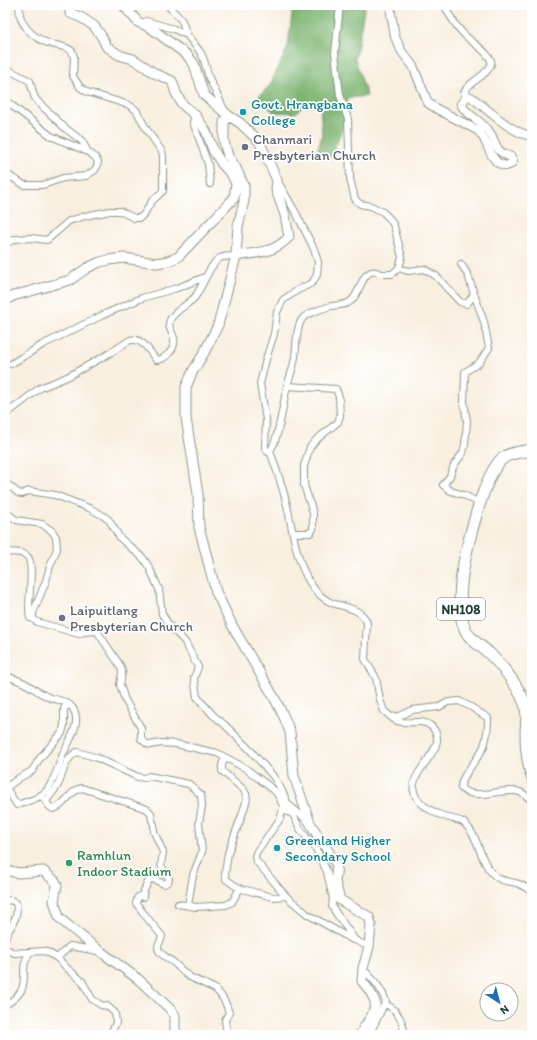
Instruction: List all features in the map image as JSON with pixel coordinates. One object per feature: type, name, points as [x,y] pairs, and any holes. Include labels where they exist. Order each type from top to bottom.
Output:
[{"type":"highway","name":"NH108","points":[[532,450],[517,452],[502,458],[491,474],[479,503],[462,575],[461,596],[462,620],[465,630],[471,638],[499,663],[522,699],[527,713],[526,749],[532,776]]},
{"type":"main road","points":[[5,301],[13,296],[70,280],[87,268],[100,262],[124,258],[156,262],[168,261],[178,257],[234,198],[236,184],[232,175],[222,164],[213,150],[206,131],[195,115],[182,104],[172,81],[156,74],[133,59],[119,55],[106,46],[102,37],[94,26],[70,13],[69,5]]},
{"type":"main road","points":[[123,5],[138,22],[151,28],[187,55],[194,64],[204,95],[240,123],[259,141],[277,180],[276,190],[285,215],[289,237],[282,244],[270,251],[236,256]]},
{"type":"main road","points":[[228,115],[224,122],[224,142],[228,156],[236,168],[244,186],[244,201],[238,226],[236,256],[218,325],[186,387],[186,418],[198,494],[199,526],[216,592],[233,627],[275,699],[290,732],[294,776],[310,823],[337,864],[334,882],[340,900],[369,917],[371,924],[370,947],[362,973],[362,981],[376,1002],[375,1010],[360,1035]]},
{"type":"main road","points":[[5,870],[19,873],[42,871],[51,878],[56,885],[54,902],[59,917],[100,951],[138,979],[169,1008],[175,1015],[175,1030],[173,1035]]},
{"type":"street","points":[[5,244],[15,240],[31,238],[44,241],[47,240],[69,221],[84,216],[110,211],[120,211],[134,218],[140,218],[152,201],[162,191],[163,185],[161,150],[147,130],[136,110],[129,105],[87,92],[76,84],[73,76],[74,57],[72,51],[48,44],[33,34],[21,19],[20,5]]},
{"type":"street","points":[[167,5],[182,21],[187,35],[201,53],[209,78],[228,115]]},
{"type":"street","points":[[270,452],[280,422],[287,386],[294,362],[298,327],[303,318],[321,309],[331,306],[341,306],[350,302],[356,296],[364,278],[371,271],[376,271],[382,274],[392,274],[399,268],[402,258],[394,226],[390,219],[383,212],[371,206],[360,204],[355,199],[350,179],[348,119],[340,95],[334,53],[340,5]]},
{"type":"street","points":[[390,5],[390,13],[395,37],[402,52],[413,66],[428,103],[437,110],[477,130],[483,135],[491,154],[497,162],[509,166],[513,161],[511,157],[504,155],[498,150],[488,130],[464,109],[462,102],[467,96]]},
{"type":"street","points":[[444,5],[455,23],[468,39],[483,50],[491,60],[491,64],[487,72],[468,86],[464,93],[485,106],[516,131],[526,136],[532,136]]},
{"type":"street","points":[[142,23],[146,21],[174,29],[187,35]]},
{"type":"street","points":[[5,66],[9,70],[30,81],[37,101],[65,128],[82,141],[88,152]]},
{"type":"street","points":[[5,100],[51,136],[88,152],[98,162],[95,170],[86,176],[63,178],[50,184],[36,186],[24,184],[5,173]]},
{"type":"street","points":[[195,115],[194,122],[208,164],[210,184]]},
{"type":"street","points":[[277,180],[296,213],[314,249],[318,262],[317,275],[312,284],[298,290],[282,300],[277,312],[274,334],[260,384],[266,420],[265,448],[270,452],[283,487],[301,566],[315,590],[331,602],[345,606],[361,614],[365,618],[365,659],[376,678],[380,700],[384,711],[395,721],[401,723],[426,723],[431,726],[437,734],[434,749],[416,778],[413,786],[414,794],[434,812],[462,822],[466,825],[477,840],[489,870],[495,876],[504,881],[517,883],[532,892]]},
{"type":"street","points":[[5,415],[40,388],[67,377],[130,340],[134,339],[141,341],[156,360],[161,360],[164,358],[173,347],[174,343],[169,326],[170,320],[194,298],[205,276],[220,258],[236,256]]},
{"type":"street","points":[[461,264],[468,275],[484,322],[489,348],[480,363],[465,372],[464,403],[467,421],[466,444],[463,453],[454,465],[450,476],[443,485],[451,491],[464,495],[479,503]]},
{"type":"street","points":[[399,268],[408,271],[424,269],[436,276],[463,304],[467,304],[474,294]]},
{"type":"street","points":[[11,364],[42,345],[105,314],[142,298],[177,288],[205,276]]},
{"type":"street","points":[[287,386],[336,389],[340,397],[340,416],[338,422],[316,440],[310,447],[304,466],[304,485],[313,513],[313,529],[310,533],[293,533]]},
{"type":"street","points":[[5,482],[18,493],[22,494],[29,491],[55,495],[70,500],[102,515],[109,520],[123,542],[143,558],[149,566],[159,589],[162,614],[169,625],[185,642],[198,667],[194,678],[197,697],[274,776],[300,829],[319,855],[327,872],[333,899],[332,906],[355,940]]},
{"type":"street","points":[[5,511],[16,520],[42,524],[52,531],[56,537],[57,549],[33,613],[34,619]]},
{"type":"street","points":[[5,552],[23,554],[29,559],[31,575],[30,618],[37,622],[80,634],[83,632],[97,631],[120,667],[122,672],[120,685],[125,700],[141,728],[141,739],[150,745],[161,743],[190,746],[209,751],[225,758],[245,768],[275,791],[283,808],[288,813],[293,814]]},
{"type":"street","points":[[5,675],[23,682],[49,697],[69,705],[75,716],[73,735],[63,754],[57,773],[47,791],[17,805],[5,789],[19,778],[32,771],[40,758],[62,733],[64,725],[64,708],[69,705]]},
{"type":"street","points":[[391,717],[400,716],[412,710],[439,708],[448,702],[459,701],[471,707],[488,718],[488,729],[483,747],[462,782],[461,788],[466,792],[480,794],[515,791],[524,794],[532,802]]},
{"type":"street","points":[[46,801],[54,792],[66,764],[73,754],[77,752],[95,757],[138,777],[145,778],[149,776],[190,784],[201,795],[202,806],[199,823],[203,850],[194,875],[188,905]]},
{"type":"street","points":[[225,758],[222,765],[222,772],[243,789],[246,794],[242,815],[230,844],[225,874],[226,879],[240,888],[273,897],[286,896]]},
{"type":"street","points":[[41,795],[50,808],[56,808],[71,794],[82,788],[147,809],[151,813],[154,832],[163,852],[161,865],[169,879],[168,882],[164,884],[153,879],[149,880],[143,896],[138,898],[136,903],[162,936],[158,946],[161,954],[175,963],[189,976],[214,989],[227,1007],[229,1013],[225,1020],[227,1035]]},
{"type":"street","points":[[288,804],[310,823]]},
{"type":"street","points":[[283,808],[280,819],[257,851],[255,856],[258,865],[268,874],[286,896],[307,914],[370,947]]},
{"type":"street","points":[[178,904],[204,907],[229,904],[235,899],[240,888]]},
{"type":"street","points":[[5,901],[11,900],[16,903],[18,909],[15,920],[5,938]]},
{"type":"street","points":[[58,958],[70,946],[100,951]]},
{"type":"street","points":[[5,948],[14,953],[44,951],[49,952],[58,958],[82,981],[92,999],[101,1005],[107,1006],[115,1013],[116,1023],[110,1035]]},
{"type":"street","points":[[5,1005],[21,993],[26,962],[30,952]]},
{"type":"street","points":[[362,973],[367,973],[383,992],[386,1001],[368,1035]]},
{"type":"street","points":[[385,1004],[392,1008],[400,1018],[405,1035]]},
{"type":"green space","points":[[293,5],[365,5],[355,59],[367,96],[348,98],[344,124],[331,157],[322,158],[318,148],[322,135],[320,104],[306,103],[296,113],[273,112],[258,97],[270,85],[288,47]]},
{"type":"place","name":"Govt. Hrangbana College","points":[[243,112]]},
{"type":"place","name":"Chanmari Presbyterian Church","points":[[245,147]]},
{"type":"place","name":"Laipuitlang Presbyterian Church","points":[[62,618]]},
{"type":"place","name":"Greenland Higher Secondary School","points":[[277,848]]},
{"type":"place","name":"Ramhlun Indoor Stadium","points":[[69,863]]}]
